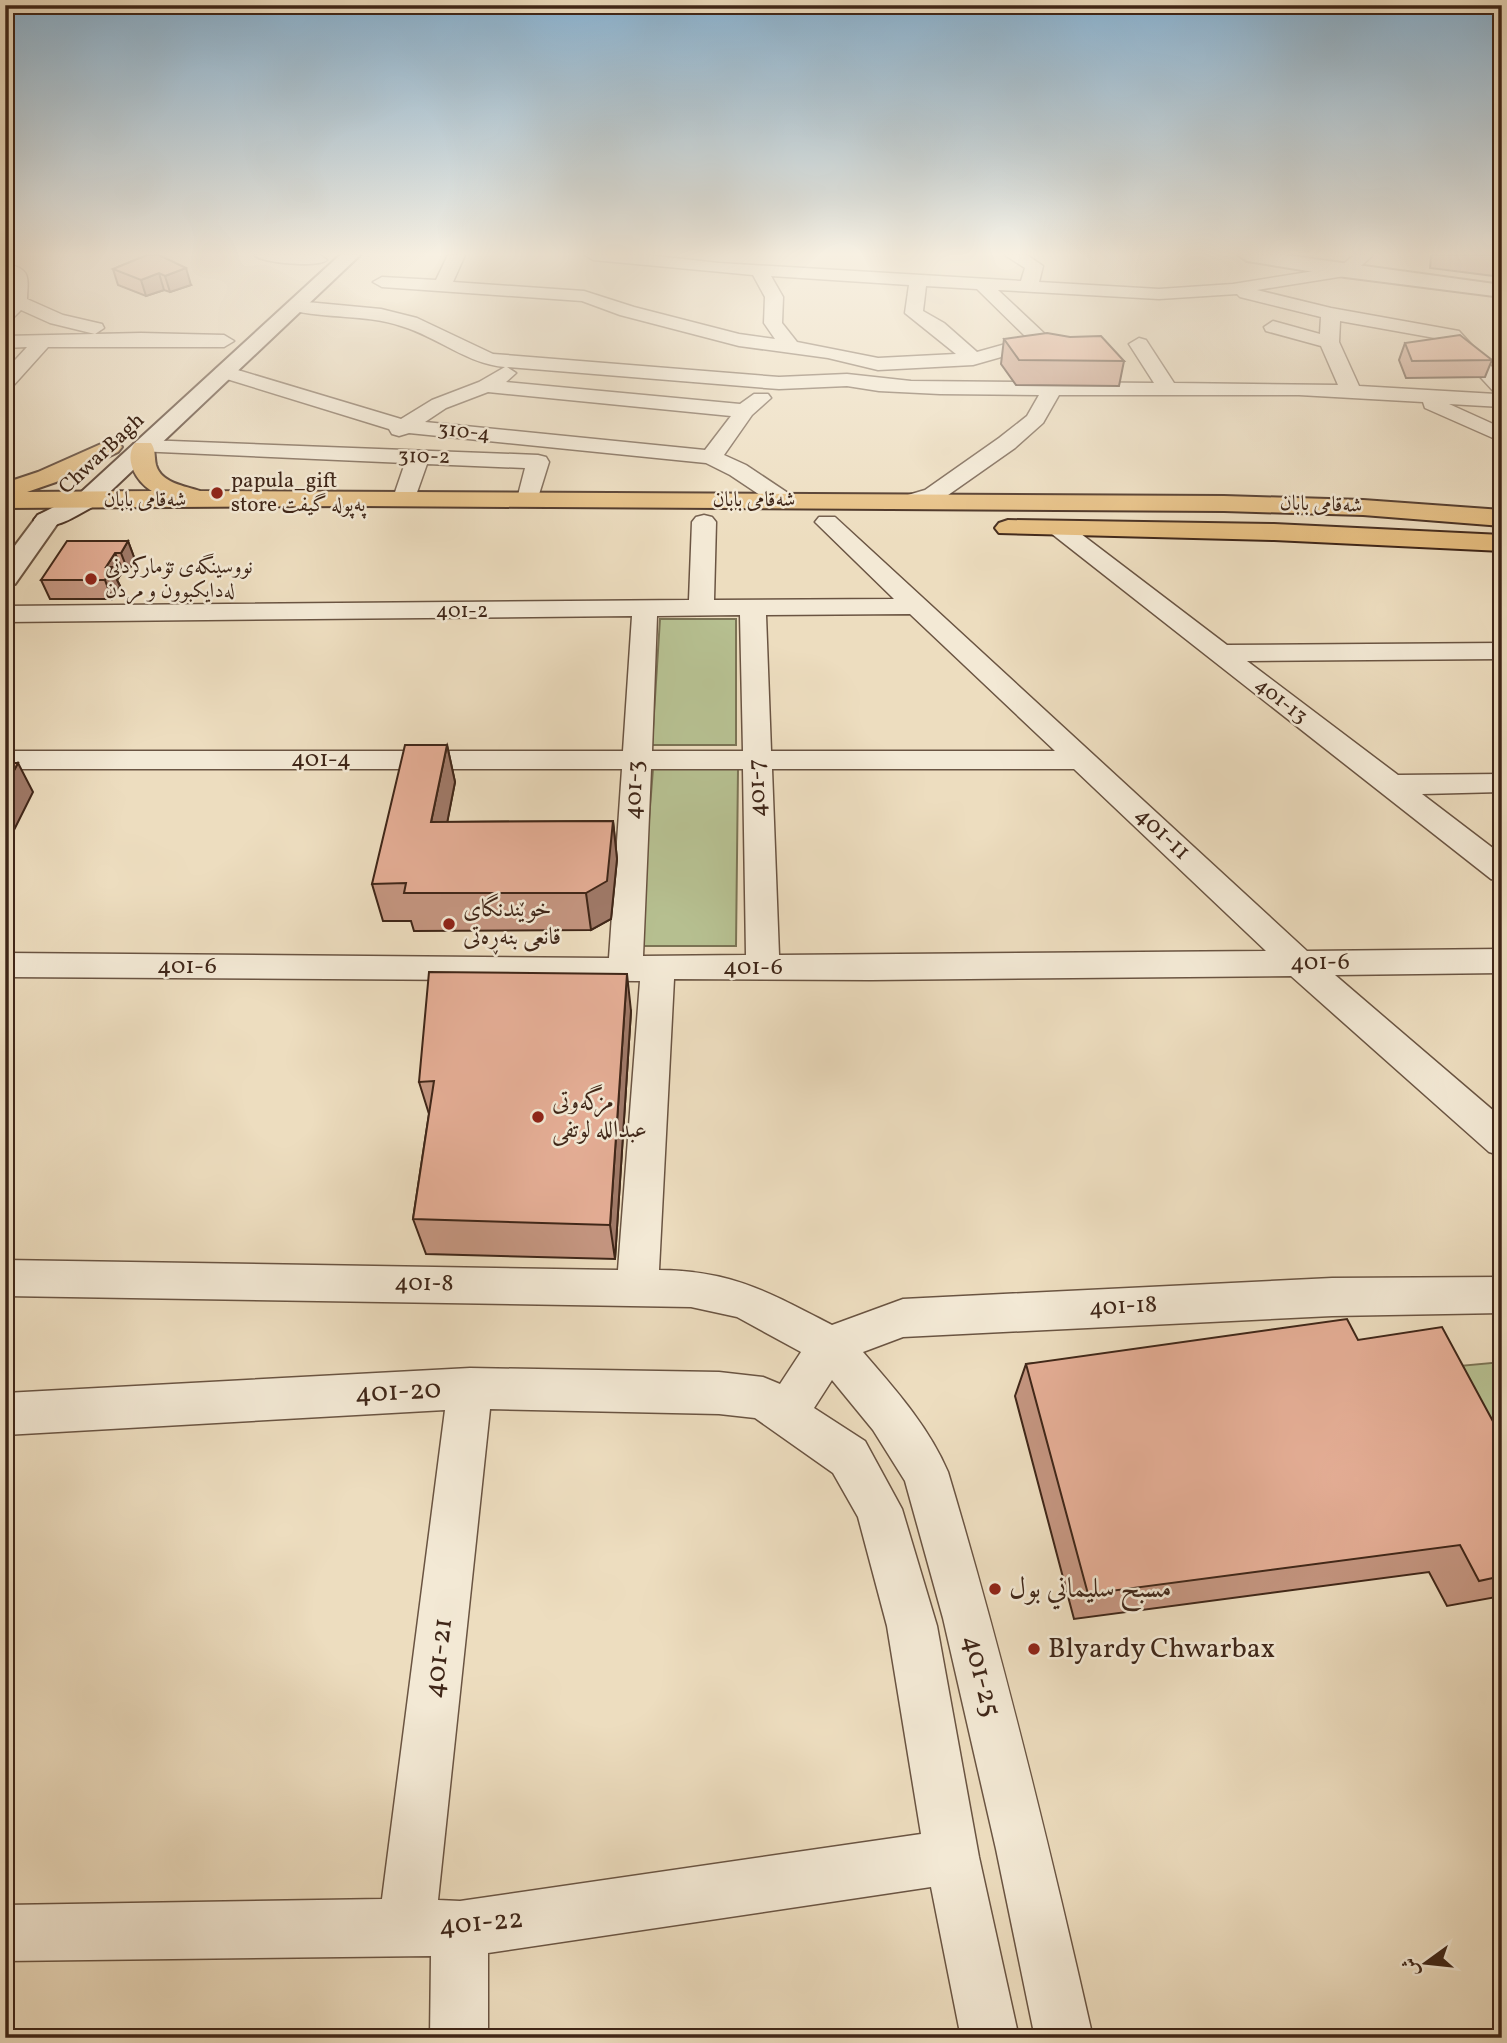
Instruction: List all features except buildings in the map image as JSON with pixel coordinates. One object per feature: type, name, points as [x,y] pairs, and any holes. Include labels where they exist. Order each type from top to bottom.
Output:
[{"type":"main road","points":[[205,359],[214,350]]},
{"type":"main road","points":[[87,500],[139,441],[248,350]]},
{"type":"main road","points":[[139,441],[142,466],[148,477],[164,488],[203,499]]},
{"type":"main road","name":"ChwarBagh","points":[[5,578],[51,510],[110,447],[139,441]]},
{"type":"main road","points":[[5,490],[47,477],[110,447]]},
{"type":"main road","name":"شەقامی بابان","points":[[5,520],[87,500],[404,498],[1266,503],[1411,508],[1502,518]]},
{"type":"main road","name":"شەقامی بابان","points":[[5,500],[51,510],[1274,532],[1502,543]]},
{"type":"street","points":[[5,383],[35,350]]},
{"type":"street","points":[[468,350],[489,360],[779,383],[847,380],[879,385],[940,388],[1351,391],[1502,401]]},
{"type":"street","points":[[811,350],[878,364],[973,359],[1004,350]]},
{"type":"street","points":[[963,350],[973,359]]},
{"type":"street","points":[[1143,350],[1168,389]]},
{"type":"street","points":[[1332,350],[1351,391]]},
{"type":"street","points":[[1466,350],[1502,390]]},
{"type":"street","points":[[384,456],[401,426],[439,404],[486,386],[520,363]]},
{"type":"street","points":[[878,364],[907,384],[940,388]]},
{"type":"street","name":"310-4","points":[[224,372],[401,426],[711,457]]},
{"type":"street","points":[[779,383],[745,411],[711,457],[738,470],[783,500]]},
{"type":"street","points":[[486,386],[745,411]]},
{"type":"street","points":[[909,502],[933,495],[1007,443],[1036,419],[1052,389]]},
{"type":"street","points":[[1416,397],[1502,436]]},
{"type":"street","name":"310-2","points":[[139,441],[384,456],[538,462],[528,499]]},
{"type":"street","points":[[404,498],[419,456]]},
{"type":"street","points":[[701,610],[704,522]]},
{"type":"street","name":"401-11","points":[[827,522],[1299,963],[1502,1141]]},
{"type":"street","name":"401-13","points":[[1060,529],[1502,872]]},
{"type":"street","name":"401-2","points":[[5,614],[919,607]]},
{"type":"street","name":"401-7","points":[[753,609],[762,968]]},
{"type":"street","name":"401-3","points":[[637,1287],[641,968],[637,759],[645,610]]},
{"type":"street","points":[[1219,653],[1502,651]]},
{"type":"street","name":"401-4","points":[[5,760],[1082,760]]},
{"type":"street","points":[[1390,785],[1502,783]]},
{"type":"street","name":"401-6","points":[[5,965],[762,968],[1502,961]]},
{"type":"street","name":"401-8","points":[[5,1278],[691,1289],[722,1294],[785,1319],[830,1345]]},
{"type":"street","name":"401-18","points":[[830,1345],[903,1318],[1332,1297],[1502,1295]]},
{"type":"street","points":[[830,1345],[786,1413],[849,1457],[879,1509],[912,1626],[952,1857],[990,2038]]},
{"type":"street","name":"401-25","points":[[830,1345],[889,1415],[925,1472],[970,1632],[1023,1849],[1065,2038]]},
{"type":"street","name":"401-20","points":[[5,1414],[470,1388],[719,1393],[763,1398],[786,1413]]},
{"type":"street","name":"401-21","points":[[459,2038],[433,1928],[470,1388]]},
{"type":"street","name":"401-22","points":[[5,1933],[433,1928],[952,1857]]},
{"type":"green space","points":[[660,619],[736,619],[736,745],[652,745]]},
{"type":"green space","points":[[653,769],[738,769],[736,946],[639,946]]},
{"type":"green space","points":[[1502,1362],[1502,1505],[1437,1368]]},
{"type":"place","name":"papula_gift store پەپولە گیفت","points":[[217,493]]},
{"type":"place","name":"نووسینگەی تۆمارکردنی لەدایکبوون و مردن","points":[[91,579]]},
{"type":"place","name":"خوێندنگای قانعی بنەڕەتی","points":[[449,924]]},
{"type":"place","name":"مزگەوتی عبداللە لوتفی","points":[[538,1117]]},
{"type":"place","name":"مسبح سلیماني بول","points":[[995,1589]]},
{"type":"place","name":"Blyardy Chwarbax","points":[[1034,1649]]}]
